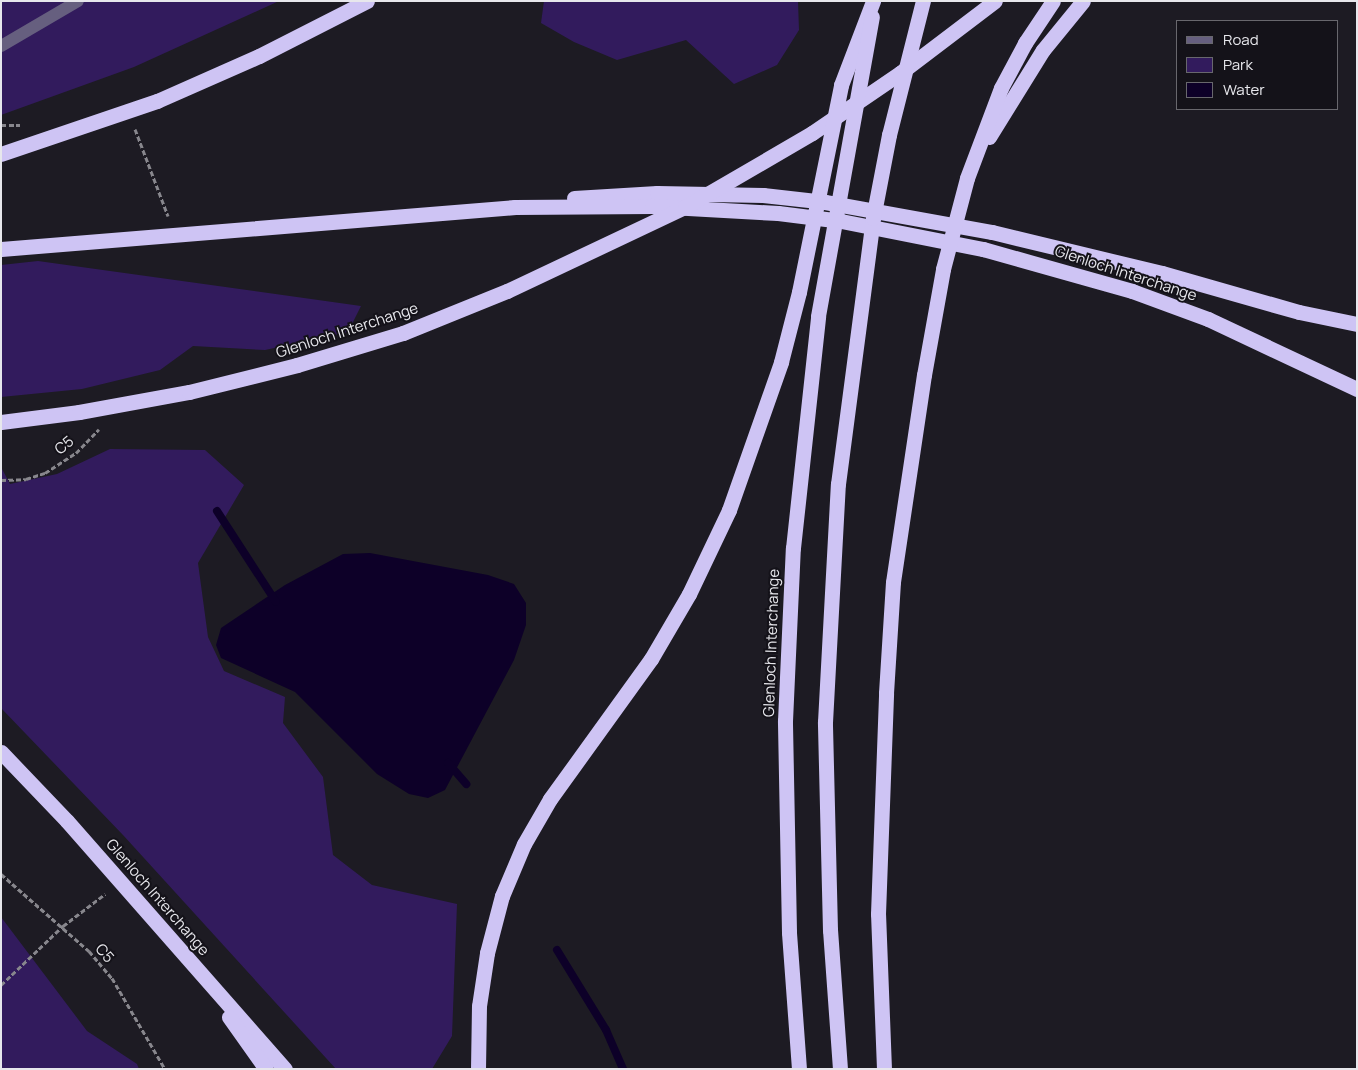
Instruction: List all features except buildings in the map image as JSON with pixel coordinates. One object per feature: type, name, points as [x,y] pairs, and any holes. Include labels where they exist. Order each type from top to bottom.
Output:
[{"type":"highway","points":[[1,154],[128,112],[259,56],[367,1]]},
{"type":"highway","points":[[478,1069],[483,974],[494,924],[510,875],[545,806],[651,659],[701,572],[729,510],[768,403],[794,313],[826,150],[841,85],[874,1]]},
{"type":"highway","name":"Glenloch Interchange","points":[[799,1069],[789,922],[786,684],[799,482],[818,316],[864,68],[874,1]]},
{"type":"highway","points":[[840,1069],[830,930],[826,702],[838,484],[858,320],[889,135],[923,1]]},
{"type":"highway","name":"Glenloch Interchange","points":[[1,422],[189,392],[297,366],[403,332],[507,292],[600,250],[685,207],[773,155],[884,84],[995,1]]},
{"type":"highway","points":[[884,1069],[879,846],[893,582],[943,269],[961,199],[1001,88],[1025,43],[1053,1]]},
{"type":"highway","points":[[967,178],[1043,50],[1083,1]]},
{"type":"highway","points":[[515,207],[582,197],[657,193],[763,195],[825,202],[992,232],[1162,273],[1298,312],[1357,324]]},
{"type":"highway","name":"Glenloch Interchange","points":[[1,249],[515,207],[652,206],[778,213],[841,221],[983,249],[1170,304],[1320,369],[1357,389]]},
{"type":"highway","name":"Glenloch Interchange","points":[[1,752],[122,882],[285,1069]]},
{"type":"highway","points":[[196,967],[266,1069]]},
{"type":"street","points":[[1,46],[78,1]]},
{"type":"path","points":[[128,112],[175,234]]},
{"type":"path","name":"C5","points":[[1,480],[26,478],[44,473],[76,453],[127,403]]},
{"type":"path","name":"C5","points":[[1,874],[63,926],[112,978],[165,1069]]},
{"type":"path","points":[[1,985],[63,926],[122,882]]},
{"type":"green space","points":[[1,1],[279,1],[134,67],[1,115]]},
{"type":"green space","points":[[544,1],[798,1],[799,30],[777,65],[734,84],[686,40],[617,60],[574,42],[541,23]]},
{"type":"green space","points":[[38,261],[361,306],[348,332],[265,350],[193,346],[160,370],[82,389],[1,397],[1,265]]},
{"type":"green space","points":[[110,449],[205,450],[244,485],[198,563],[208,637],[224,671],[285,697],[283,723],[323,777],[333,855],[372,885],[457,904],[452,1036],[432,1069],[336,1069],[123,835],[1,708],[1,467],[10,484],[57,474]]},
{"type":"green space","points":[[1,917],[87,1031],[137,1064],[139,1069],[1,1069]]},
{"type":"water","points":[[370,553],[488,575],[514,584],[526,603],[526,625],[514,660],[445,790],[428,798],[409,794],[377,774],[295,692],[221,658],[216,645],[221,628],[285,585],[343,554]]},
{"type":"waterway","points":[[217,511],[276,602]]},
{"type":"waterway","points":[[448,763],[466,784]]},
{"type":"waterway","points":[[557,950],[606,1030],[623,1069]]}]
